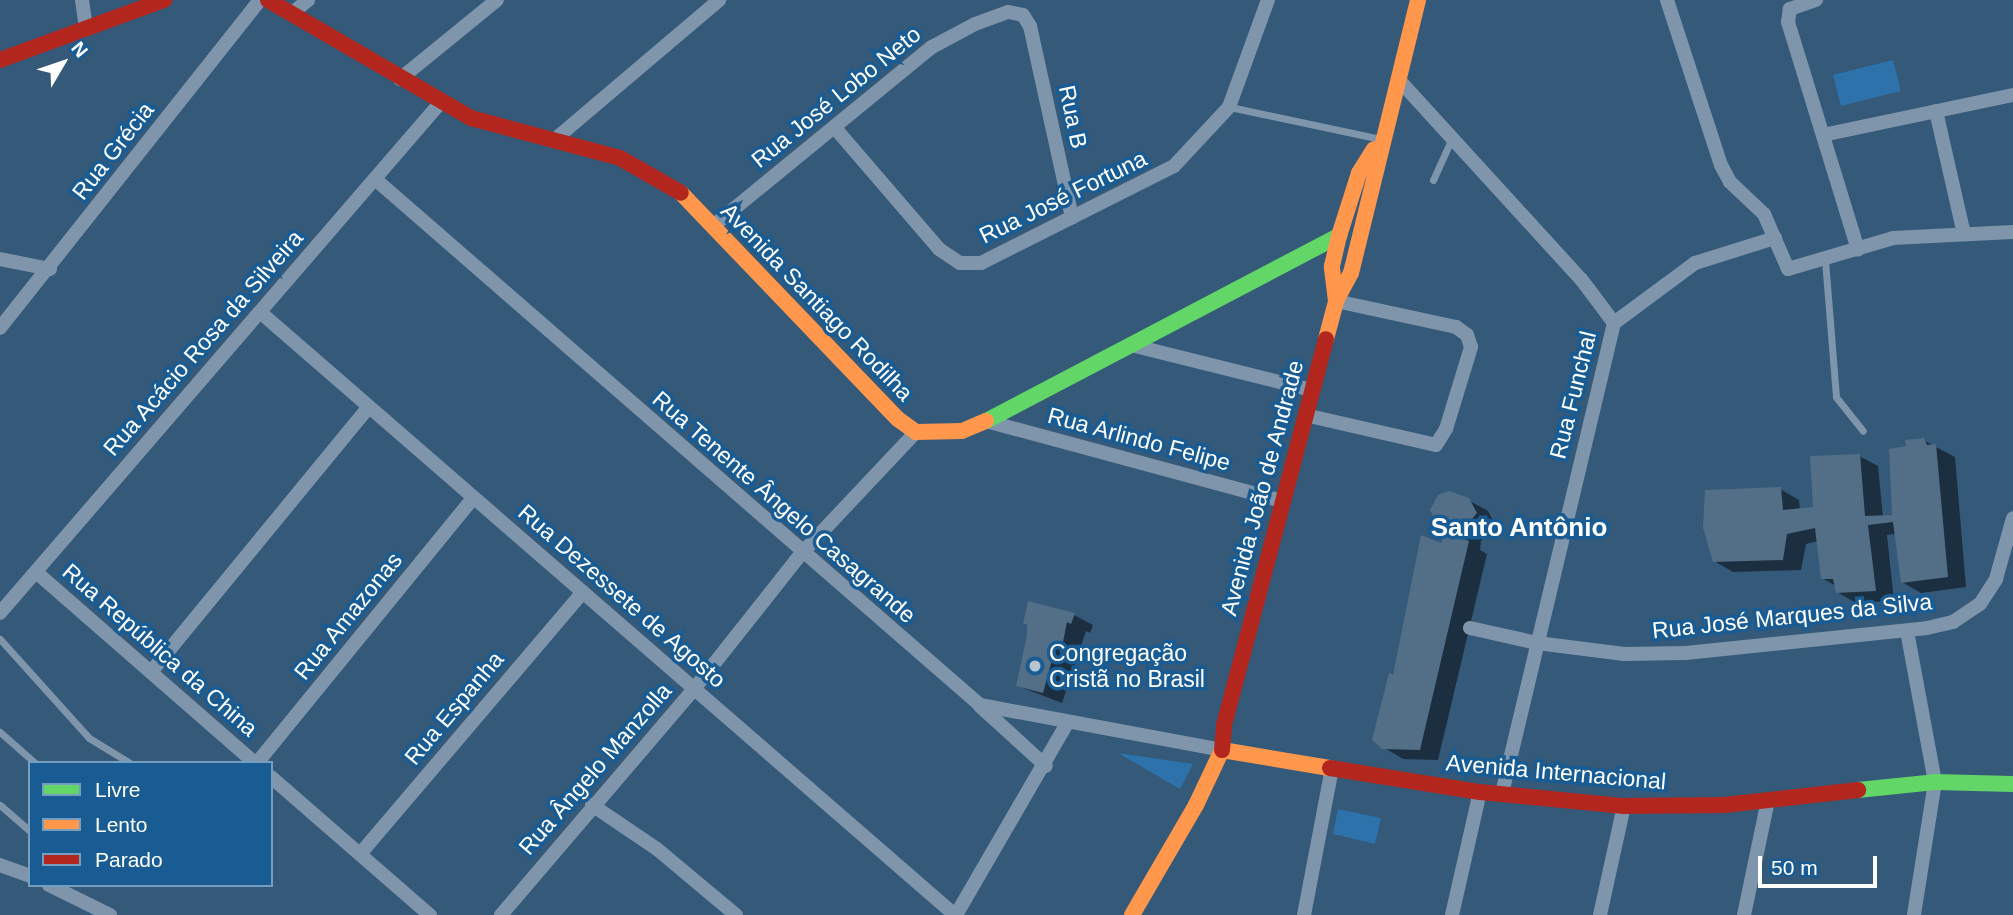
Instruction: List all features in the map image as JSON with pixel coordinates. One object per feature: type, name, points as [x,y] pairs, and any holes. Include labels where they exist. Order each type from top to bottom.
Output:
[{"type":"main road","points":[[0,60],[164,0]]},
{"type":"main road","name":"Avenida Santiago Rodilha","points":[[268,0],[440,103],[471,118],[620,158],[681,193],[898,419],[916,432],[962,431],[986,421],[1339,236]]},
{"type":"main road","name":"Avenida João de Andrade","points":[[1132,915],[1196,805],[1222,750],[1224,725],[1304,415],[1339,295],[1351,273],[1381,139],[1399,80],[1418,0]]},
{"type":"main road","name":"Avenida João de Andrade","points":[[1339,295],[1332,265],[1339,236],[1359,173],[1381,139]]},
{"type":"main road","points":[[1307,252],[1318,254],[1332,265]]},
{"type":"main road","name":"Avenida Internacional","points":[[1222,750],[1480,792],[1624,806],[1768,800],[1935,782],[2013,784]]},
{"type":"street","points":[[82,0],[86,27]]},
{"type":"street","name":"Rua Grécia","points":[[0,328],[50,269],[260,0]]},
{"type":"street","points":[[291,14],[308,0]]},
{"type":"street","points":[[400,79],[497,0]]},
{"type":"street","points":[[553,141],[719,0]]},
{"type":"street","name":"Rua José Fortuna","points":[[835,128],[939,249],[960,263],[981,263],[1174,166],[1229,107],[1268,0]]},
{"type":"street","points":[[1667,0],[1721,165],[1730,182],[1759,207],[1775,238],[1782,262],[1791,271],[1893,238],[2013,232]]},
{"type":"street","points":[[1816,0],[1790,9],[1788,22],[1858,249]]},
{"type":"street","name":"Rua José Lobo Neto","points":[[713,226],[956,32],[1008,12],[1023,15],[1030,26]]},
{"type":"street","name":"Rua B","points":[[1030,26],[1072,217]]},
{"type":"street","name":"Rua Funchal","points":[[1399,80],[1581,279],[1614,323],[1502,794]]},
{"type":"street","points":[[1823,135],[2013,95]]},
{"type":"street","name":"Rua Acácio Rosa da Silveira","points":[[0,613],[440,103]]},
{"type":"street","points":[[1936,111],[1964,233]]},
{"type":"street","name":"Rua Tenente Ângelo Casagrande","points":[[375,178],[801,554],[979,705],[1222,750]]},
{"type":"street","points":[[1614,323],[1695,263],[1775,238]]},
{"type":"street","points":[[0,259],[50,269]]},
{"type":"street","points":[[1304,415],[1436,445],[1446,429],[1471,347],[1467,335],[1455,327],[1339,295]]},
{"type":"street","name":"Rua Dezessete de Agosto","points":[[260,312],[956,915]]},
{"type":"street","points":[[1131,345],[1311,390]]},
{"type":"street","points":[[151,672],[369,407]]},
{"type":"street","name":"Rua Arlindo Felipe","points":[[986,421],[1282,501]]},
{"type":"street","name":"Rua Ângelo Manzolla","points":[[501,915],[592,805],[694,689],[801,554],[916,432]]},
{"type":"street","name":"Rua Amazonas","points":[[258,761],[474,498]]},
{"type":"street","name":"Rua José Marques da Silva","points":[[1470,628],[1537,643],[1624,654],[1686,653],[1907,631],[1953,622],[1980,604],[1996,579],[2013,518]]},
{"type":"street","name":"Rua República da China","points":[[36,572],[254,761]]},
{"type":"street","name":"Rua Espanha","points":[[360,854],[583,592]]},
{"type":"street","points":[[1907,631],[1935,782],[1914,915]]},
{"type":"street","points":[[979,705],[1046,766]]},
{"type":"street","points":[[956,915],[1046,766],[1068,722]]},
{"type":"street","points":[[1304,915],[1332,768]]},
{"type":"street","points":[[273,779],[430,915]]},
{"type":"street","points":[[1452,915],[1480,792]]},
{"type":"street","points":[[1744,915],[1768,800]]},
{"type":"street","points":[[592,805],[657,849],[736,915]]},
{"type":"street","points":[[1600,915],[1624,806]]},
{"type":"street","points":[[0,865],[28,875]]},
{"type":"street","points":[[53,887],[112,915]]},
{"type":"lane","points":[[1229,107],[1381,139]]},
{"type":"lane","points":[[1433,180],[1452,138]]},
{"type":"lane","points":[[1825,260],[1836,397],[1863,431]]},
{"type":"lane","points":[[0,639],[89,738],[127,761]]},
{"type":"lane","points":[[0,732],[33,761]]},
{"type":"lane","points":[[0,805],[28,829]]},
{"type":"shaded area","points":[[1893,60],[1901,91],[1841,106],[1833,75]]},
{"type":"shaded area","points":[[1118,753],[1193,764],[1180,789]]},
{"type":"shaded area","points":[[1338,809],[1381,818],[1375,844],[1333,834]]},
{"type":"building","points":[[1924,438],[1927,445],[1936,444],[1948,577],[1901,583],[1893,522],[1868,525],[1876,591],[1836,593],[1833,579],[1821,579],[1815,528],[1787,534],[1783,560],[1713,562],[1703,528],[1705,490],[1781,487],[1783,510],[1813,507],[1810,456],[1860,454],[1865,516],[1892,515],[1889,449],[1906,446],[1905,440]]},
{"type":"building","points":[[1449,491],[1469,498],[1477,513],[1463,530],[1461,538],[1469,541],[1420,750],[1382,749],[1372,740],[1389,673],[1393,675],[1421,535],[1441,543],[1446,528],[1437,523],[1430,510],[1438,495]]},
{"type":"building","name":"Congregação Cristã no Brasil","points":[[1028,601],[1075,613],[1071,624],[1067,622],[1062,647],[1056,645],[1043,693],[1016,686],[1027,635],[1027,624],[1023,624]]},
{"type":"traffic: fast","points":[[986,421],[1339,236]]},
{"type":"traffic: fast","points":[[1858,790],[1935,782],[2013,784]]},
{"type":"traffic: slow","points":[[1326,339],[1336,301],[1351,273],[1418,0]]},
{"type":"traffic: slow","points":[[1336,301],[1332,266],[1339,236],[1359,173],[1374,149]]},
{"type":"traffic: slow","points":[[681,193],[898,419],[916,432],[962,431],[986,421]]},
{"type":"traffic: slow","points":[[1132,915],[1196,805],[1222,750],[1330,768]]},
{"type":"traffic: jam","points":[[0,60],[164,0]]},
{"type":"traffic: jam","points":[[268,0],[471,118],[620,158],[681,193]]},
{"type":"traffic: jam","points":[[1222,750],[1224,725],[1326,339]]},
{"type":"traffic: jam","points":[[1330,768],[1480,792],[1624,806],[1724,805],[1858,790]]},
{"type":"place","name":"Congregação Cristã no Brasil","points":[[1035,666]]},
{"type":"district","name":"Santo Antônio","points":[[1519,528]]}]
